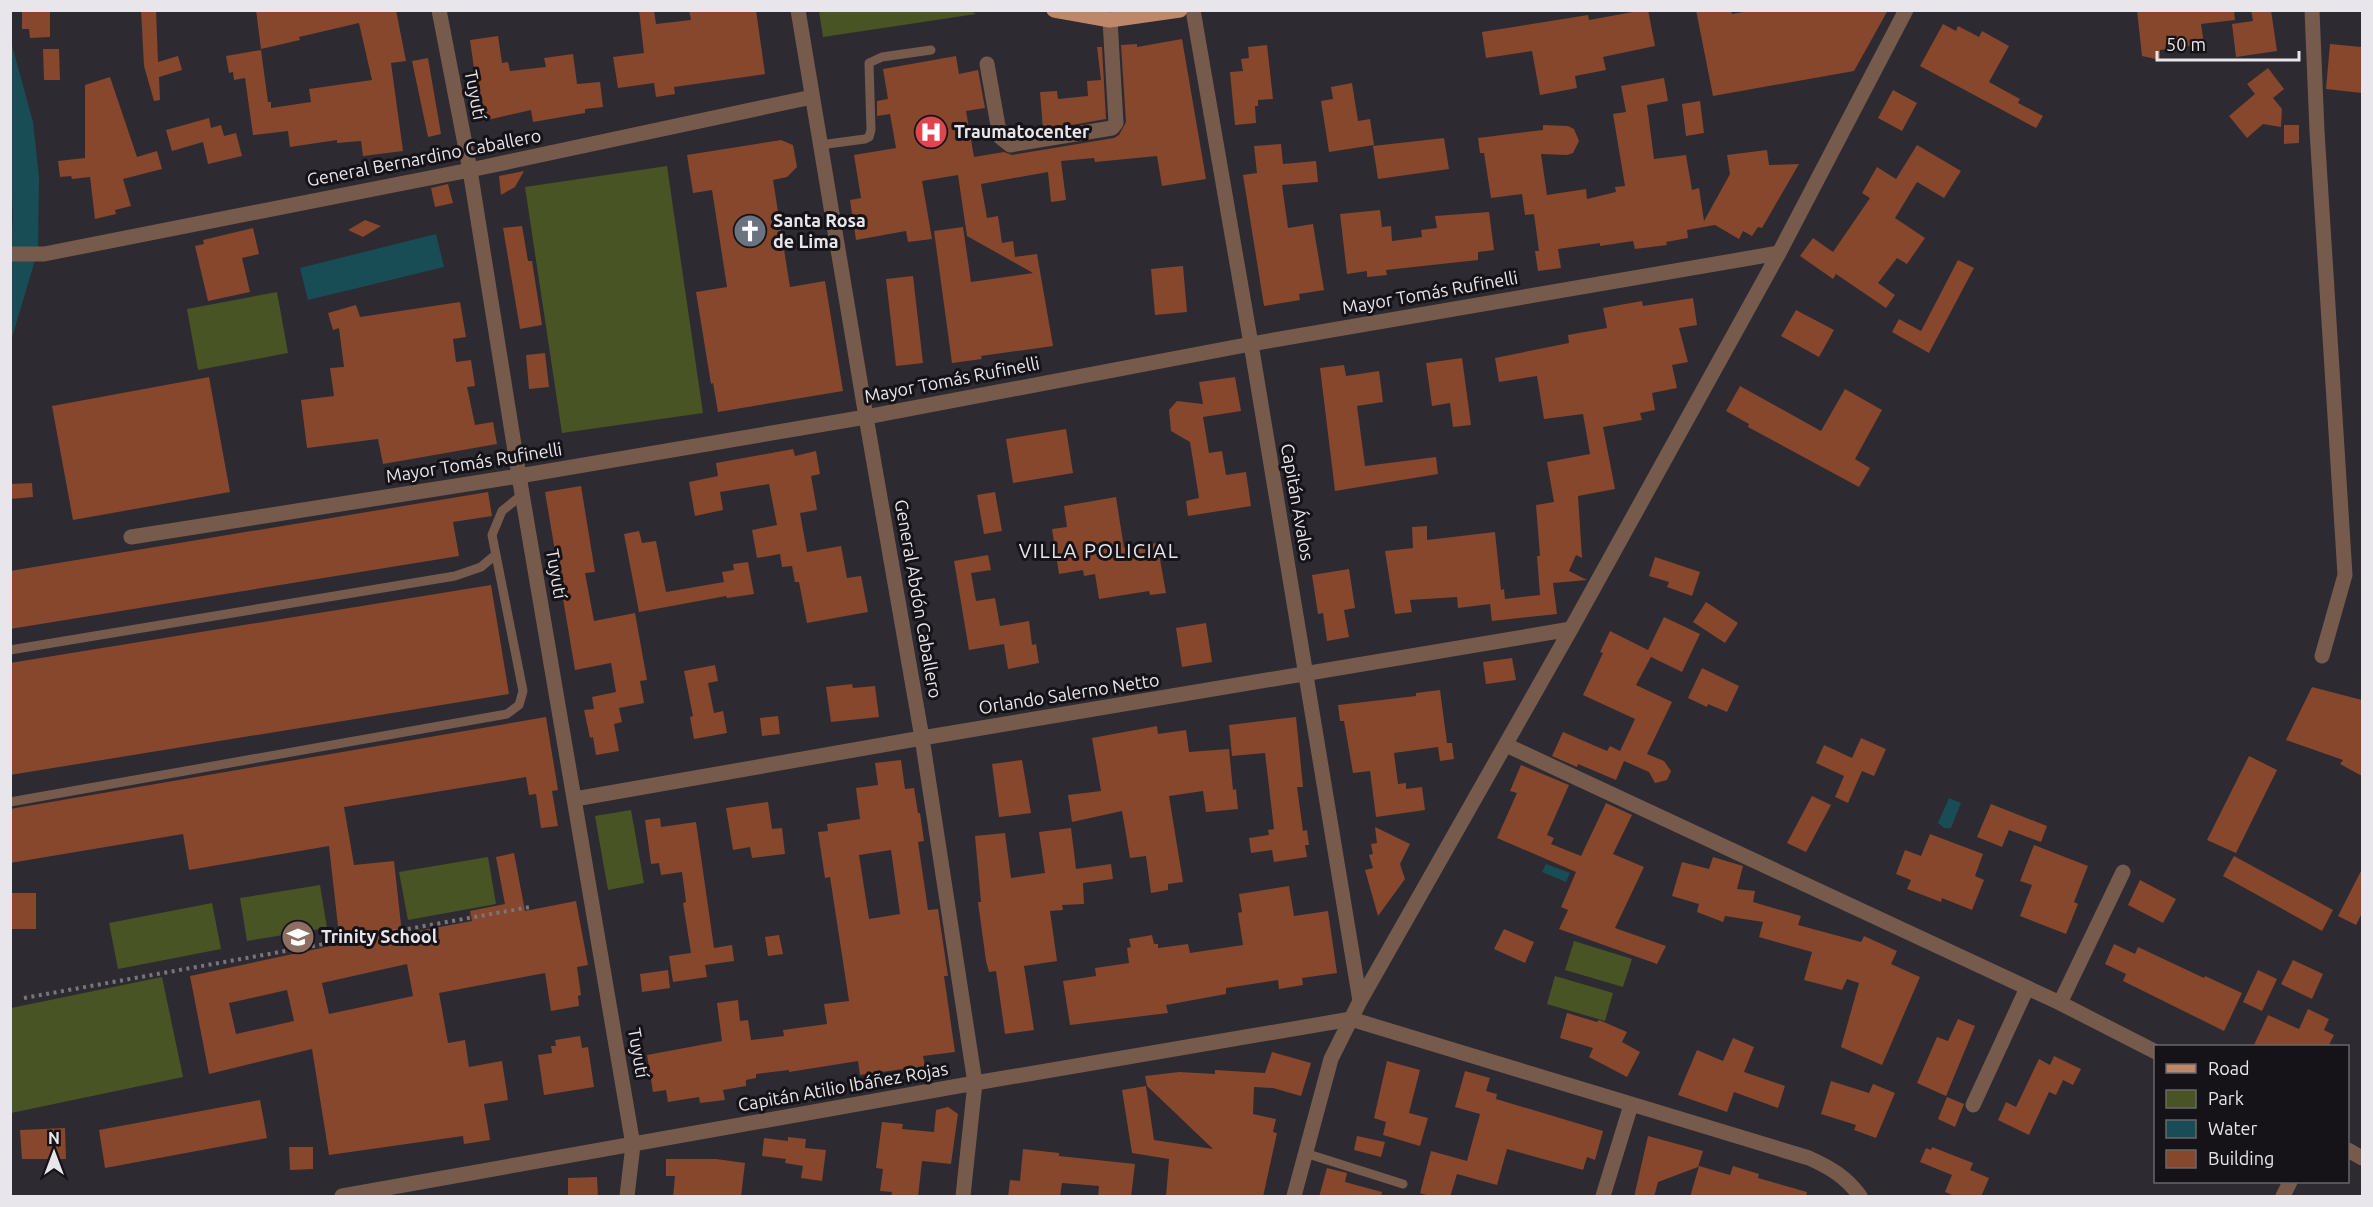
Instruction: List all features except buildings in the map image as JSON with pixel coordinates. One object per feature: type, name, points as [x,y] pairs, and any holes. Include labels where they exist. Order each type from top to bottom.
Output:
[{"type":"main road","points":[[1054,10],[1110,20],[1180,10]]},
{"type":"street","name":"Tuyutí","points":[[439,10],[470,170],[519,476],[633,1145],[627,1197]]},
{"type":"street","name":"General Abdón Caballero","points":[[798,10],[922,738],[975,1083],[963,1197]]},
{"type":"street","name":"Capitán Ávalos","points":[[1193,10],[1360,1001]]},
{"type":"street","points":[[1294,1197],[1331,1059],[1360,1001],[1571,629],[1779,253],[1906,10]]},
{"type":"street","points":[[2312,10],[2317,131],[2345,575],[2322,656]]},
{"type":"street","points":[[987,64],[1000,137],[1006,144],[1114,128],[1116,123],[1110,20]]},
{"type":"street","name":"General Bernardino Caballero","points":[[10,254],[44,254],[470,170],[812,97]]},
{"type":"street","name":"Mayor Tomás Rufinelli","points":[[131,537],[519,476],[866,417],[1251,344],[1779,253]]},
{"type":"street","name":"Orlando Salerno Netto","points":[[574,799],[1571,629]]},
{"type":"street","points":[[1506,745],[2060,1003],[2154,1051]]},
{"type":"street","points":[[2060,1003],[2123,872]]},
{"type":"street","points":[[1973,1105],[2027,988]]},
{"type":"street","points":[[1351,1019],[1809,1158],[1833,1169],[1850,1181],[1860,1197]]},
{"type":"street","name":"Capitán Atilio Ibáñez Rojas","points":[[342,1197],[975,1083],[1351,1019]]},
{"type":"street","points":[[1603,1197],[1631,1105]]},
{"type":"street","points":[[2283,1197],[2290,1183]]},
{"type":"lane","points":[[820,145],[865,140],[869,137],[871,130],[869,63],[882,57],[931,50]]},
{"type":"lane","points":[[10,802],[507,714],[519,705],[523,691],[494,556],[492,535],[502,511],[523,494]]},
{"type":"lane","points":[[10,650],[455,576],[481,567],[494,556]]},
{"type":"lane","points":[[1305,1153],[1403,1185]]},
{"type":"path","points":[[24,998],[530,907]]},
{"type":"green space","points":[[969,10],[976,14],[823,37],[819,11]]},
{"type":"green space","points":[[667,166],[703,413],[562,433],[525,187]]},
{"type":"green space","points":[[277,292],[288,353],[198,370],[187,309]]},
{"type":"green space","points":[[631,810],[644,883],[608,890],[595,816]]},
{"type":"green space","points":[[488,857],[496,904],[408,920],[399,872]]},
{"type":"green space","points":[[320,885],[327,928],[247,941],[240,898]]},
{"type":"green space","points":[[212,903],[221,949],[118,969],[109,923]]},
{"type":"green space","points":[[1574,941],[1632,959],[1623,987],[1565,970]]},
{"type":"green space","points":[[1555,976],[1613,993],[1605,1021],[1547,1004]]},
{"type":"green space","points":[[162,977],[183,1077],[11,1113],[11,1008]]},
{"type":"water","points":[[10,38],[33,122],[39,177],[38,248],[11,247],[13,217],[10,159]]},
{"type":"water","points":[[436,234],[444,267],[308,300],[300,268]]},
{"type":"water","points":[[11,259],[35,260],[11,341]]},
{"type":"water","points":[[1949,798],[1961,803],[1951,828],[1944,828],[1938,823]]},
{"type":"water","points":[[1546,864],[1570,873],[1566,882],[1542,872]]},
{"type":"place","name":"Traumatocenter","points":[[931,132]]},
{"type":"place","name":"Santa Rosa de Lima","points":[[750,231]]},
{"type":"place","name":"Trinity School","points":[[298,937]]},
{"type":"district","name":"VILLA POLICIAL","points":[[1099,551]]}]
